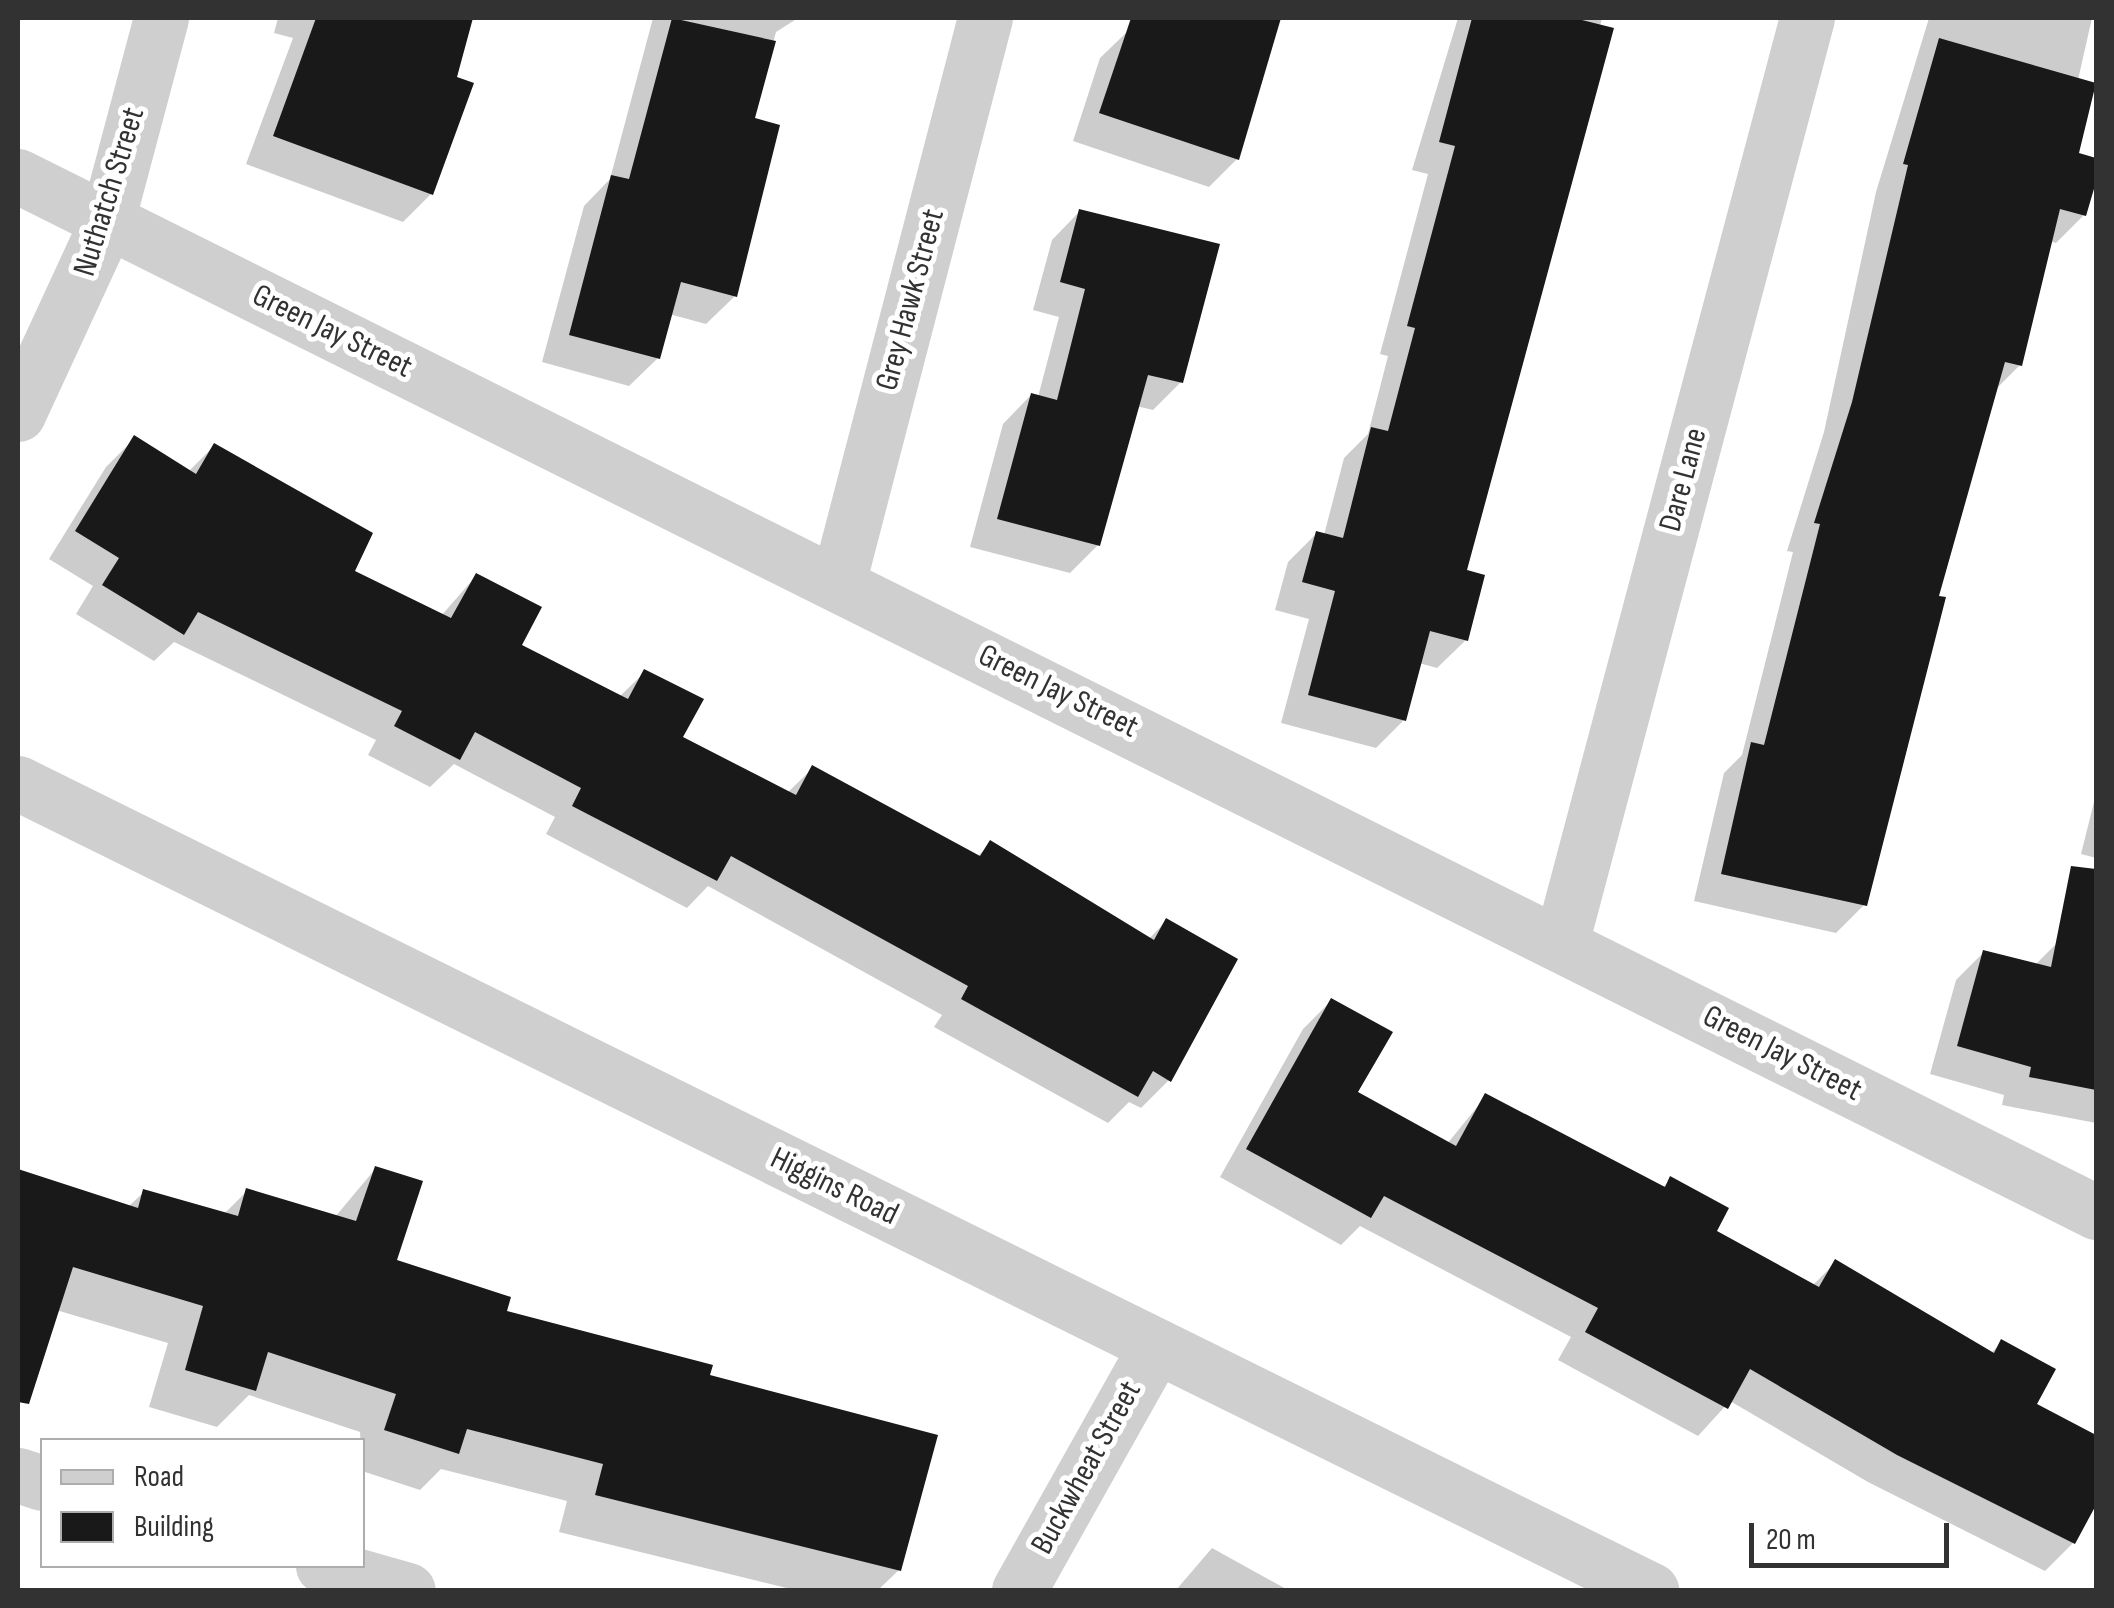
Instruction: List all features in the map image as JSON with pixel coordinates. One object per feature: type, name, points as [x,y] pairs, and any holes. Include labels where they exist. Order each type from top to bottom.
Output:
[{"type":"street","name":"Nuthatch Street","points":[[18,414],[107,221],[160,18]]},
{"type":"street","name":"Grey Hawk Street","points":[[838,583],[985,18]]},
{"type":"street","name":"Dare Lane","points":[[1560,943],[1807,18]]},
{"type":"street","name":"Green Jay Street","points":[[18,176],[2096,1212]]},
{"type":"street","name":"Higgins Road","points":[[18,783],[1651,1590]]},
{"type":"street","name":"Buckwheat Street","points":[[1019,1590],[1156,1346]]},
{"type":"street","points":[[330,1568],[408,1590]]},
{"type":"building","points":[[316,18],[473,18],[457,77],[474,83],[433,195],[273,136]]},
{"type":"building","points":[[672,18],[776,41],[755,118],[780,125],[737,297],[681,282],[660,359],[569,335],[611,175],[629,179]]},
{"type":"building","points":[[1131,18],[1281,18],[1239,160],[1099,113]]},
{"type":"building","points":[[1472,18],[1574,18],[1614,28],[1467,570],[1485,575],[1468,641],[1430,631],[1406,721],[1308,695],[1335,591],[1302,582],[1316,531],[1343,538],[1371,427],[1388,431],[1415,328],[1407,326],[1455,146],[1439,142]]},
{"type":"building","points":[[1939,38],[2096,83],[2079,153],[2096,158],[2096,182],[2086,216],[2060,209],[2022,366],[2005,362],[1939,596],[1946,597],[1867,906],[1721,874],[1751,742],[1764,745],[1820,524],[1814,523],[1852,402],[1908,165],[1903,164]]},
{"type":"building","points":[[1079,209],[1220,244],[1183,383],[1148,375],[1100,546],[997,519],[1031,393],[1057,400],[1085,289],[1060,282]]},
{"type":"building","points":[[134,435],[196,474],[214,443],[373,533],[355,571],[451,618],[476,573],[542,607],[522,645],[628,699],[644,669],[704,699],[683,737],[796,795],[812,765],[980,856],[990,840],[1154,940],[1166,918],[1238,959],[1171,1082],[1153,1071],[1138,1097],[961,999],[968,986],[731,856],[717,881],[572,806],[581,788],[475,732],[460,760],[394,726],[402,711],[198,612],[184,635],[102,585],[119,558],[75,531]]},
{"type":"building","points":[[2071,866],[2096,869],[2096,1090],[2029,1077],[2031,1067],[1957,1046],[1983,950],[2051,967]]},
{"type":"building","points":[[1331,998],[1393,1032],[1358,1092],[1456,1146],[1485,1093],[1665,1187],[1670,1176],[1729,1208],[1717,1231],[1819,1287],[1835,1259],[1994,1353],[2001,1339],[2056,1369],[2037,1404],[2096,1435],[2096,1505],[2075,1544],[1897,1455],[1750,1369],[1728,1409],[1585,1332],[1598,1308],[1384,1196],[1371,1218],[1246,1149]]},
{"type":"building","points":[[375,1166],[423,1181],[397,1260],[511,1297],[507,1311],[713,1365],[710,1375],[938,1435],[901,1571],[595,1495],[603,1464],[467,1429],[459,1454],[384,1430],[396,1394],[268,1352],[256,1391],[185,1370],[203,1306],[73,1267],[29,1404],[18,1402],[18,1169],[138,1208],[143,1189],[238,1216],[246,1188],[356,1221]]}]
